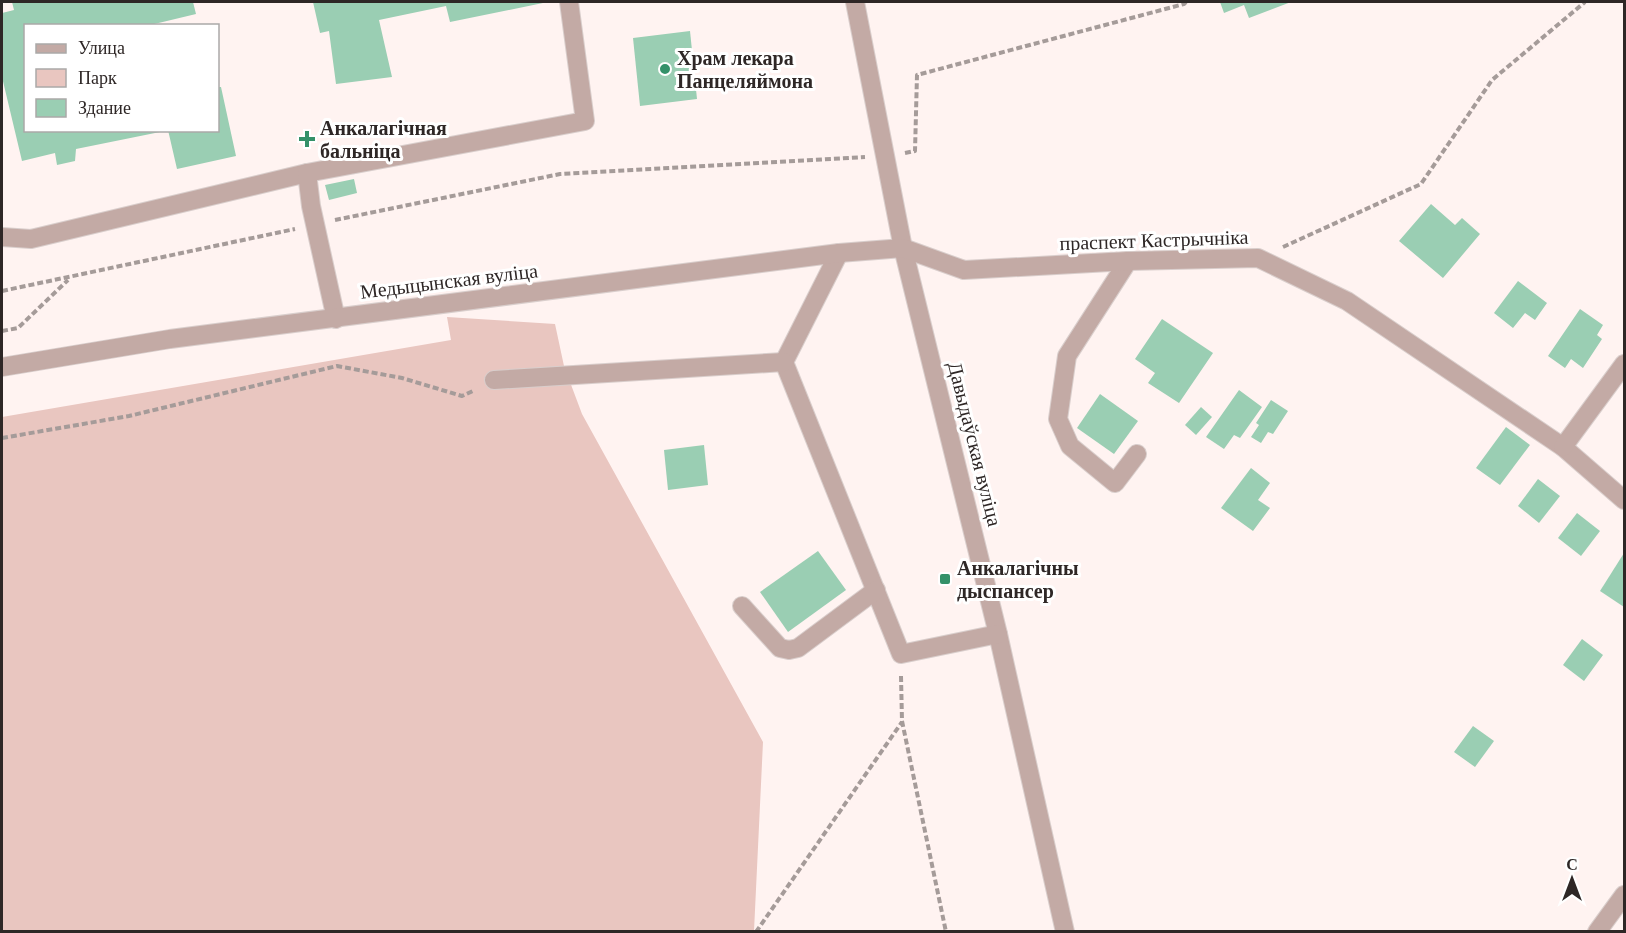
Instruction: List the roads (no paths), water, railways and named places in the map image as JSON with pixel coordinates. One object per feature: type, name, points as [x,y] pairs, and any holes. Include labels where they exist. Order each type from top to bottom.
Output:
[{"type":"street","points":[[2,237],[31,239],[307,173],[585,121],[569,2]]},
{"type":"street","name":"Давыдаўская вуліца","points":[[855,2],[903,248],[998,634],[1065,932]]},
{"type":"street","points":[[307,173],[315,225],[336,319]]},
{"type":"street","name":"Медыцынская вуліца","points":[[2,367],[170,339],[839,254],[903,248]]},
{"type":"street","name":"праспект Кастрычніка","points":[[903,248],[964,270],[1128,261],[1258,258],[1347,301],[1563,447],[1624,500]]},
{"type":"street","points":[[839,254],[784,362],[901,654],[998,634]]},
{"type":"street","points":[[1128,261],[1067,356],[1058,419],[1070,446],[1115,483],[1137,454]]},
{"type":"street","points":[[494,380],[784,362]]},
{"type":"street","points":[[1563,447],[1624,364]]},
{"type":"street","points":[[742,606],[780,648],[789,650],[798,648],[876,590]]},
{"type":"street","points":[[1598,932],[1624,894]]},
{"type":"place","name":"Храм лекара Панцеляймона","points":[[665,69]]},
{"type":"place","name":"Анкалагічная бальніца","points":[[307,139]]},
{"type":"place","name":"Анкалагічны дыспансер","points":[[945,579]]}]
